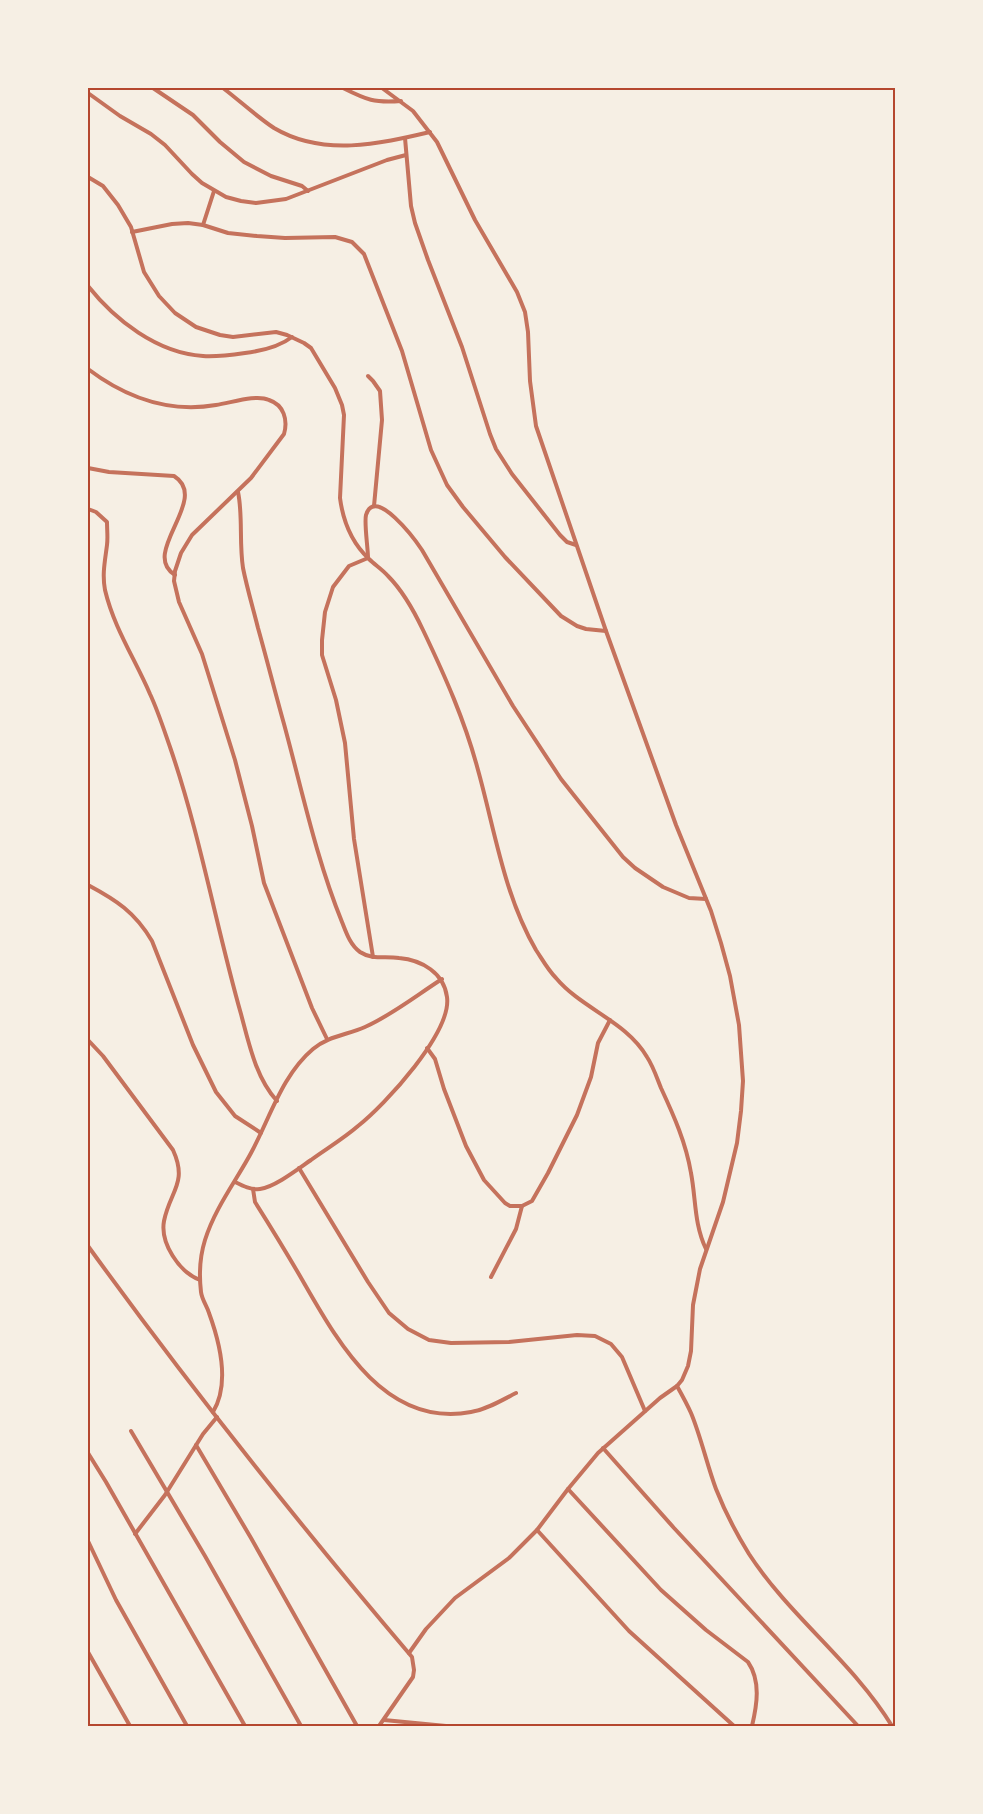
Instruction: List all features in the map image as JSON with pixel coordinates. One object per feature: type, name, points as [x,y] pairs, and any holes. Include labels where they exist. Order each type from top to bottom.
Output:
[{"type":"lane","points":[[153,88],[193,114],[244,162],[271,176],[302,186],[308,191]]},
{"type":"lane","points":[[223,88],[275,128],[310,142],[334,146],[391,141],[430,132]]},
{"type":"lane","points":[[343,88],[367,100],[401,101]]},
{"type":"lane","points":[[382,88],[413,111],[430,132],[492,252],[517,292],[525,312],[528,332],[530,382],[536,426],[606,630],[721,944],[735,1000],[741,1042],[742,1081],[741,1111],[730,1175],[723,1202],[706,1248],[696,1289],[691,1351],[686,1373],[677,1386],[660,1398],[603,1448],[568,1489],[537,1530],[509,1558],[455,1598],[426,1629],[409,1653]]},
{"type":"lane","points":[[88,94],[151,134],[179,159],[192,174],[214,191],[241,201],[256,203],[286,199],[387,160],[406,155]]},
{"type":"lane","points":[[405,138],[411,206],[415,223],[462,347],[496,449],[512,474],[560,535],[567,542],[576,545]]},
{"type":"lane","points":[[88,176],[103,186],[125,215],[142,264],[152,286],[166,305],[185,320],[202,329],[220,335],[233,337],[276,332],[292,337],[311,348],[339,396],[344,424],[340,498],[341,510],[349,533],[368,558],[388,575],[406,600],[418,620],[450,687],[470,741],[511,896],[527,933],[556,979],[628,1034],[647,1056],[678,1126],[688,1158],[700,1236],[706,1248]]},
{"type":"lane","points":[[203,225],[214,191]]},
{"type":"lane","points":[[132,232],[172,224],[203,225],[228,232],[257,236],[285,238],[341,237],[358,247],[364,254],[402,351],[433,456],[447,485],[505,557],[561,616],[586,629],[606,630]]},
{"type":"lane","points":[[88,286],[96,296],[132,328],[162,345],[188,354],[218,356],[252,352],[285,342],[292,337]]},
{"type":"lane","points":[[88,369],[125,392],[168,406],[198,407],[263,398],[276,403],[284,414],[286,420],[284,434],[268,457],[238,492],[189,539],[181,553],[174,581],[179,602],[202,654],[235,760],[264,883],[312,1008],[327,1039]]},
{"type":"lane","points":[[368,376],[380,391],[382,420],[374,506]]},
{"type":"lane","points":[[88,468],[109,472],[174,476],[179,479],[185,489],[185,499],[166,546],[166,566],[174,575]]},
{"type":"lane","points":[[235,1182],[253,1189],[267,1187],[300,1168],[359,1126],[389,1097],[422,1058],[443,1021],[447,1009],[447,995],[442,979],[430,969],[412,960],[366,955],[353,946],[342,922],[317,854],[244,568],[240,545],[240,501],[238,492]]},
{"type":"lane","points":[[368,558],[365,519],[367,511],[374,506],[380,506],[406,530],[422,550],[513,706],[561,779],[623,857],[635,868],[663,886],[689,898],[706,899]]},
{"type":"lane","points":[[88,509],[96,512],[107,522],[107,545],[103,569],[106,591],[122,639],[150,694],[170,748],[192,820],[234,991],[249,1042],[262,1081],[277,1101]]},
{"type":"lane","points":[[368,558],[349,566],[333,587],[325,612],[322,655],[336,700],[345,743],[354,839],[373,957]]},
{"type":"lane","points":[[88,886],[122,905],[142,926],[152,941],[193,1046],[216,1092],[235,1116],[261,1133]]},
{"type":"lane","points":[[213,1412],[219,1402],[222,1374],[221,1359],[215,1330],[201,1295],[200,1280],[201,1259],[205,1240],[219,1208],[235,1182],[292,1073],[302,1060],[327,1039],[366,1027],[442,979]]},
{"type":"lane","points":[[427,1048],[435,1059],[444,1089],[466,1146],[484,1180],[505,1203],[510,1206],[522,1206],[532,1202],[577,1115],[591,1077],[598,1043],[610,1020]]},
{"type":"lane","points":[[88,1040],[173,1150],[178,1164],[179,1182],[165,1217],[164,1233],[178,1265],[188,1275],[200,1280]]},
{"type":"lane","points":[[300,1168],[368,1282],[390,1313],[408,1329],[429,1340],[451,1343],[509,1342],[577,1335],[595,1336],[611,1344],[622,1356],[645,1411]]},
{"type":"lane","points":[[253,1189],[255,1202],[332,1332],[357,1364],[387,1393],[411,1406],[449,1414],[473,1412],[516,1393]]},
{"type":"lane","points":[[491,1277],[516,1229],[522,1206]]},
{"type":"lane","points":[[88,1246],[140,1318],[213,1412],[412,1657],[414,1663],[413,1677],[379,1726]]},
{"type":"lane","points":[[677,1386],[691,1414],[726,1513],[749,1553],[775,1589],[854,1675],[892,1726]]},
{"type":"lane","points":[[135,1534],[168,1491],[196,1445],[217,1417]]},
{"type":"lane","points":[[131,1431],[168,1491],[301,1726]]},
{"type":"lane","points":[[196,1445],[357,1726]]},
{"type":"lane","points":[[603,1448],[674,1528],[858,1726]]},
{"type":"lane","points":[[88,1453],[245,1726]]},
{"type":"lane","points":[[568,1489],[661,1590],[706,1630],[748,1662],[757,1680],[752,1726]]},
{"type":"lane","points":[[537,1530],[629,1631],[734,1726]]},
{"type":"lane","points":[[88,1541],[116,1600],[187,1726]]},
{"type":"lane","points":[[88,1652],[130,1726]]},
{"type":"lane","points":[[384,1720],[446,1726]]}]
